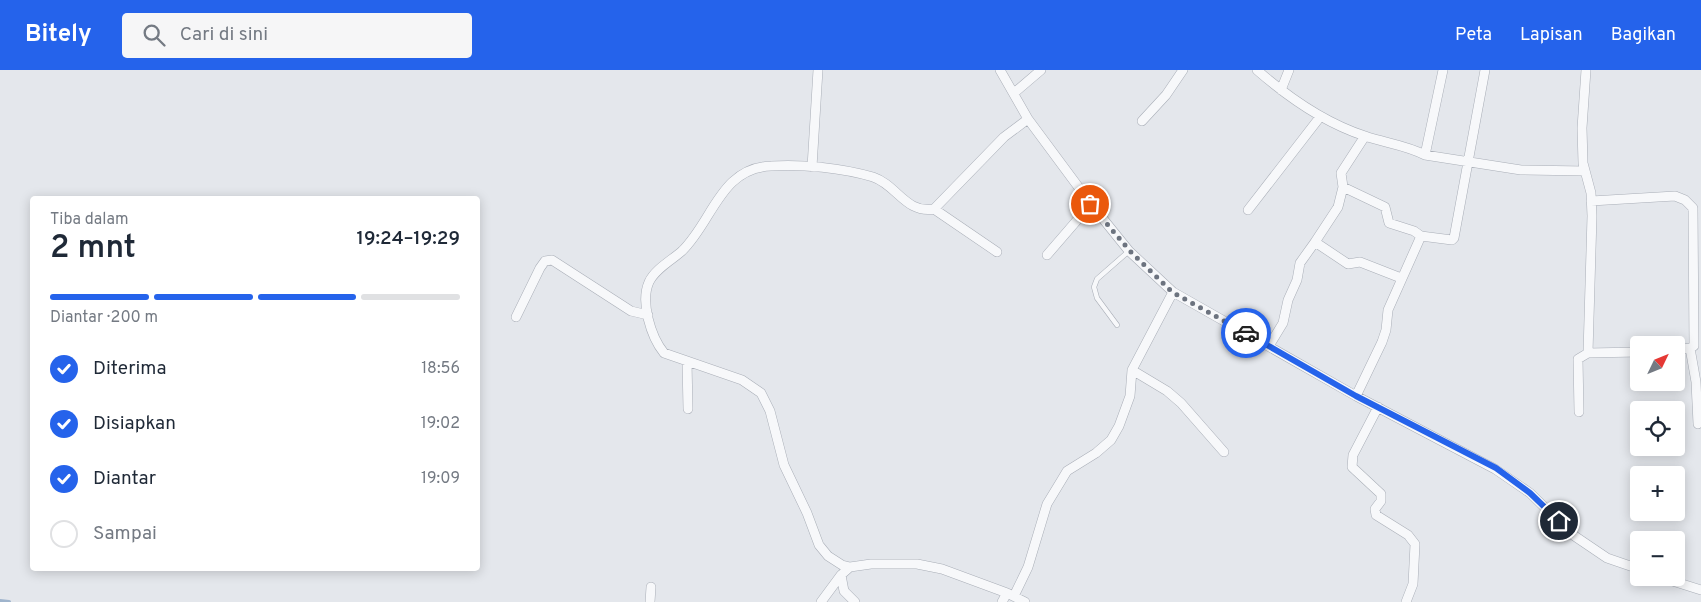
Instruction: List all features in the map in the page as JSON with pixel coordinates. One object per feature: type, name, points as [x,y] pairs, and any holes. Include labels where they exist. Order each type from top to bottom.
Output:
[{"type":"street","points":[[812,167],[818,70]]},
{"type":"street","points":[[1000,70],[1028,119],[1090,204],[1130,251],[1172,292],[1356,396],[1496,468],[1530,493],[1573,535],[1607,558],[1630,566]]},
{"type":"street","points":[[1014,93],[1041,70]]},
{"type":"street","points":[[1142,121],[1166,95],[1183,70]]},
{"type":"street","points":[[1257,70],[1281,90],[1320,117],[1365,136],[1414,150],[1424,155],[1469,164],[1520,170],[1585,171]]},
{"type":"street","points":[[1281,90],[1289,70]]},
{"type":"street","points":[[1424,155],[1443,70]]},
{"type":"street","points":[[1343,187],[1386,207],[1389,223],[1414,231],[1421,236],[1454,239],[1485,70]]},
{"type":"street","points":[[1586,70],[1582,128],[1585,171],[1591,200],[1588,353]]},
{"type":"street","points":[[1248,210],[1320,117]]},
{"type":"street","points":[[1024,602],[1010,594],[942,569],[917,564],[871,564],[850,567],[842,565],[828,556],[819,545],[808,513],[780,454],[770,411],[761,393],[742,380],[664,354],[656,343],[648,315],[646,291],[650,280],[681,252],[698,233],[712,207],[729,183],[743,172],[754,168],[770,166],[812,167],[875,178],[886,184],[911,206],[925,210],[934,209],[1004,137],[1028,119]]},
{"type":"street","points":[[1269,346],[1283,323],[1288,300],[1297,280],[1300,263],[1335,212],[1343,187],[1342,173],[1365,136]]},
{"type":"street","points":[[1591,200],[1675,196],[1691,204],[1695,216],[1698,304],[1694,346],[1685,349]]},
{"type":"street","points":[[1046,255],[1090,204]]},
{"type":"street","points":[[934,209],[997,252]]},
{"type":"street","points":[[1356,396],[1384,336],[1388,310],[1421,236]]},
{"type":"street","points":[[1315,242],[1348,264],[1360,262],[1401,278]]},
{"type":"street","points":[[516,317],[540,268],[545,261],[552,260],[631,311],[648,315]]},
{"type":"street","points":[[1002,602],[1010,594],[1028,567],[1047,504],[1060,481],[1067,471],[1096,453],[1111,440],[1119,426],[1130,396],[1132,370],[1172,292]]},
{"type":"street","points":[[1690,348],[1696,382],[1698,424]]},
{"type":"street","points":[[1579,412],[1578,359],[1588,353],[1630,352]]},
{"type":"street","points":[[687,362],[688,409]]},
{"type":"street","points":[[1132,370],[1167,391],[1181,403],[1224,452]]},
{"type":"street","points":[[1378,407],[1353,455],[1352,467],[1380,494],[1381,501],[1375,509],[1376,515],[1408,535],[1415,544],[1413,584],[1406,602]]},
{"type":"street","points":[[820,602],[850,567]]},
{"type":"street","points":[[841,576],[844,592],[855,602]]},
{"type":"street","points":[[1685,585],[1701,590]]},
{"type":"street","points":[[650,602],[651,586]]},
{"type":"lane","points":[[1117,325],[1097,298],[1094,287],[1098,279],[1130,251]]},
{"type":"waterway","points":[[0,601],[9,602]]},
{"type":"way so far","points":[[1090,204],[1130,251],[1172,292],[1246,333]]},
{"type":"route","points":[[1246,333],[1356,396],[1496,468],[1530,493],[1559,521]]}]
